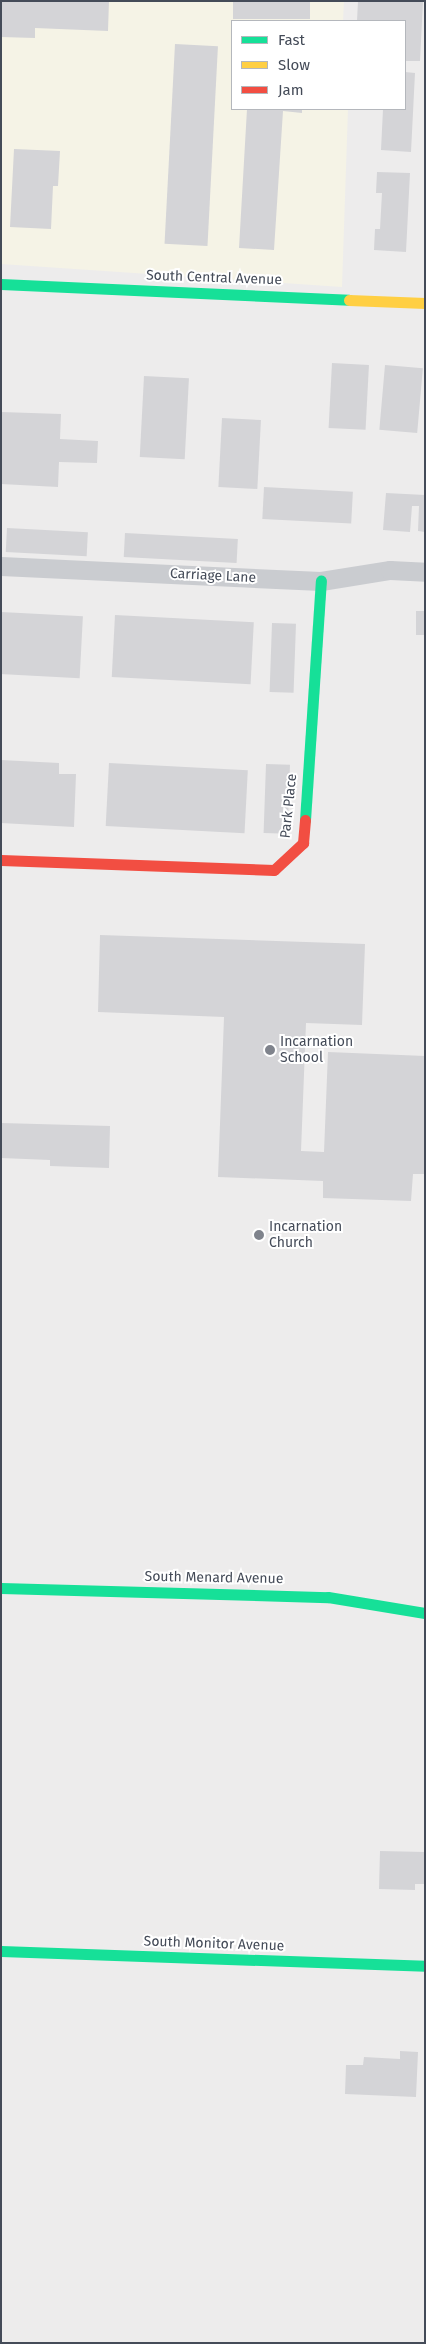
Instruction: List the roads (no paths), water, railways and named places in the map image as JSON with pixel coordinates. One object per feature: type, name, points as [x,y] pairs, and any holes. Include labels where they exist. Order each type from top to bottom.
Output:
[{"type":"street","name":"South Central Avenue","points":[[1,284],[425,303]]},
{"type":"street","name":"Carriage Lane","points":[[1,566],[321,581],[390,570],[425,572]]},
{"type":"street","name":"Park Place","points":[[1,860],[274,870],[303,843],[321,581]]},
{"type":"street","name":"South Menard Avenue","points":[[1,1588],[328,1597],[425,1613]]},
{"type":"street","name":"South Monitor Avenue","points":[[1,1951],[425,1966]]},
{"type":"place","name":"Incarnation School","points":[[270,1050]]},
{"type":"place","name":"Incarnation Church","points":[[259,1235]]}]
